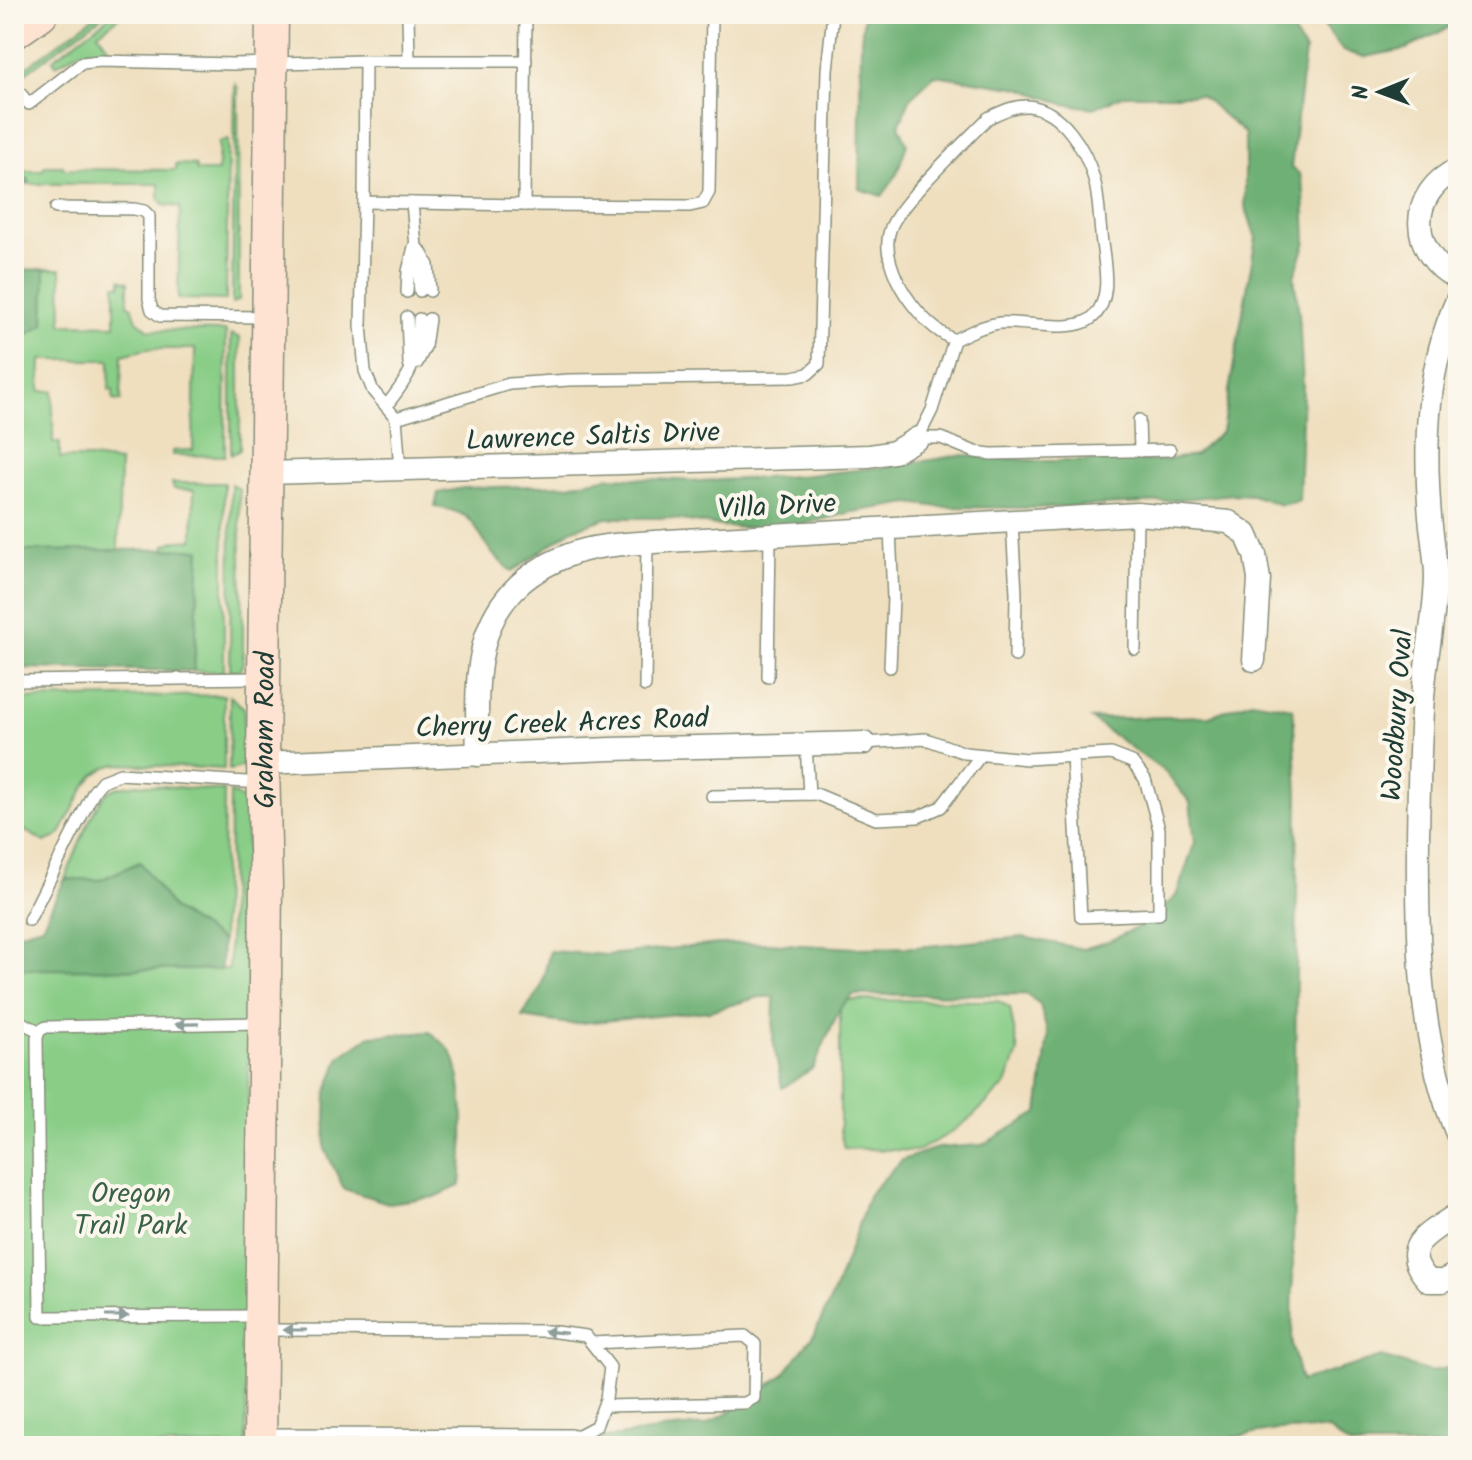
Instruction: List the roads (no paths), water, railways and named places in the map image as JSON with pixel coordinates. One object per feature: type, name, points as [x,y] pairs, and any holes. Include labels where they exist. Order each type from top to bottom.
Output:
[{"type":"main road","points":[[14,33],[41,14]]},
{"type":"main road","name":"Graham Road","points":[[260,1440],[265,1023],[263,773],[272,14]]},
{"type":"street","points":[[1458,169],[1435,184],[1424,202],[1419,222],[1426,250],[1434,262],[1458,279]]},
{"type":"street","name":"Woodbury Oval","points":[[1458,298],[1445,326],[1429,395],[1427,457],[1436,578],[1419,758],[1418,880],[1420,971],[1426,1026],[1437,1076],[1458,1136]]},
{"type":"street","name":"Lawrence Saltis Drive","points":[[266,473],[869,456],[894,452],[918,438]]},
{"type":"street","name":"Villa Drive","points":[[478,755],[478,667],[482,647],[498,610],[517,587],[535,572],[570,554],[647,543],[1137,514],[1229,522],[1246,534],[1255,555],[1259,579],[1254,660]]},
{"type":"street","name":"Cherry Creek Acres Road","points":[[263,773],[478,755],[864,743]]},
{"type":"street","points":[[1458,1214],[1419,1240],[1415,1255],[1419,1270],[1429,1281],[1443,1281],[1458,1273]]},
{"type":"lane","points":[[408,14],[409,60]]},
{"type":"lane","points":[[524,205],[526,14]]},
{"type":"lane","points":[[364,202],[690,206],[703,203],[709,192],[712,14]]},
{"type":"lane","points":[[396,418],[509,384],[569,380],[793,377],[808,374],[819,364],[827,70],[833,14]]},
{"type":"lane","points":[[14,86],[29,104],[82,63],[100,61],[272,64],[526,61]]},
{"type":"lane","points":[[365,61],[361,325],[365,371],[373,391],[396,418],[400,470]]},
{"type":"lane","points":[[954,340],[937,331],[911,304],[899,285],[888,254],[890,230],[901,211],[988,118],[1007,109],[1028,106],[1049,112],[1070,132],[1094,178],[1106,281],[1103,305],[1093,317],[1080,325],[997,323],[954,340],[932,410],[918,438],[941,438],[975,452],[991,454],[1170,450]]},
{"type":"lane","points":[[412,203],[419,291]]},
{"type":"lane","points":[[56,208],[134,209],[144,211],[149,216],[149,299],[152,310],[160,316],[268,317]]},
{"type":"lane","points":[[386,406],[410,377],[425,347],[418,318],[410,377]]},
{"type":"lane","points":[[1139,420],[1140,451]]},
{"type":"lane","points":[[1135,649],[1137,514]]},
{"type":"lane","points":[[1012,522],[1016,593],[1015,656]]},
{"type":"lane","points":[[890,529],[893,598],[890,667]]},
{"type":"lane","points":[[768,677],[770,536]]},
{"type":"lane","points":[[645,686],[647,543]]},
{"type":"lane","points":[[14,681],[264,678]]},
{"type":"lane","points":[[864,743],[926,739],[965,753],[981,755],[1027,759],[1072,756],[1111,754],[1132,762],[1145,779],[1159,829],[1159,914],[1081,917],[1072,756]]},
{"type":"lane","points":[[806,745],[809,794]]},
{"type":"lane","points":[[712,796],[816,794],[876,819],[918,817],[941,807],[981,755]]},
{"type":"lane","points":[[29,920],[87,802],[102,781],[120,774],[263,773]]},
{"type":"lane","points":[[14,1019],[39,1031]]},
{"type":"lane","points":[[39,1031],[46,1027],[265,1023]]},
{"type":"lane","points":[[39,1031],[40,1317],[548,1331],[586,1336],[610,1367],[604,1406],[596,1426],[579,1435],[260,1440]]},
{"type":"lane","points":[[592,1343],[745,1336],[755,1344],[754,1398],[745,1403],[604,1406]]},
{"type":"park label","name":"Oregon Trail Park","points":[[131,1208]]}]
